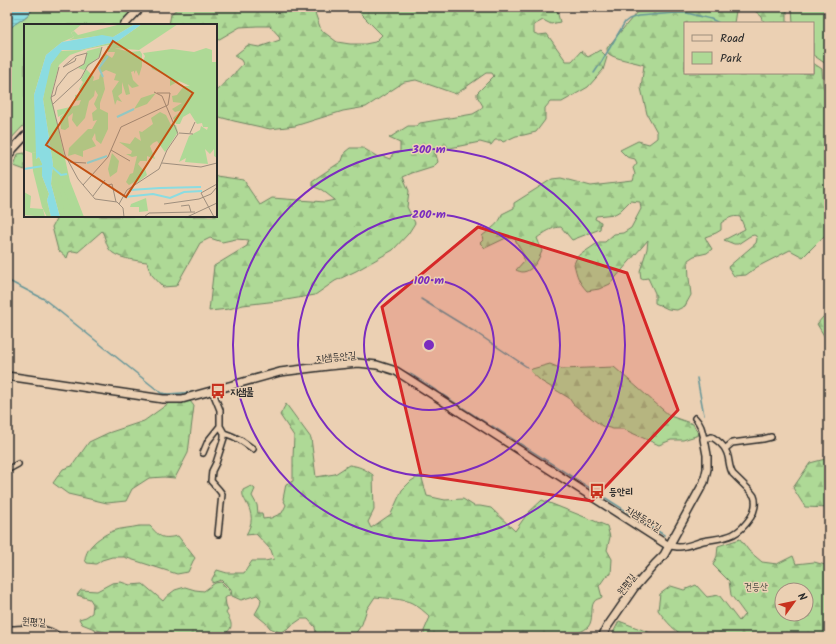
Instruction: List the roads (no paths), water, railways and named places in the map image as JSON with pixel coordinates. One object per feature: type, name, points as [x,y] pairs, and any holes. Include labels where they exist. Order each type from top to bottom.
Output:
[{"type":"street","points":[[125,24],[141,7]]},
{"type":"street","points":[[7,158],[24,137]]},
{"type":"street","name":"지샘등안길","points":[[7,376],[163,400],[182,398],[280,372],[358,363],[377,365],[396,371],[669,546]]},
{"type":"street","points":[[212,390],[220,410],[220,426],[224,434],[216,463],[212,471],[211,481],[222,494],[218,534]]},
{"type":"street","points":[[695,418],[701,426],[707,455],[707,469],[704,482],[669,546],[679,547],[732,536],[748,522],[754,512],[754,497],[730,470],[725,449],[719,441],[712,437],[704,439]]},
{"type":"street","points":[[203,453],[208,442],[220,426]]},
{"type":"street","points":[[224,434],[242,440],[253,449]]},
{"type":"street","points":[[725,449],[732,443],[771,437]]},
{"type":"street","points":[[7,470],[18,464]]},
{"type":"street","name":"원평길","points":[[602,637],[607,627],[634,588],[664,555],[669,546]]},
{"type":"street","name":"원평길","points":[[7,630],[44,630],[53,633],[58,637]]},
{"type":"water","points":[[7,7],[36,7],[7,31]]},
{"type":"waterway","points":[[594,73],[625,22],[629,19],[638,16],[687,13],[717,22]]},
{"type":"waterway","points":[[7,280],[44,299],[161,393],[196,392]]},
{"type":"waterway","points":[[421,299],[478,334],[527,367]]},
{"type":"waterway","points":[[300,366],[356,358],[361,359]]},
{"type":"waterway","points":[[367,360],[381,363]]},
{"type":"waterway","points":[[226,383],[273,371]]},
{"type":"waterway","points":[[403,371],[412,375],[486,423]]},
{"type":"waterway","points":[[697,378],[704,415]]},
{"type":"waterway","points":[[492,426],[664,535]]},
{"type":"waterway","points":[[15,637],[44,635],[46,637]]},
{"type":"place","name":"지샘물","points":[[218,391]]},
{"type":"place","name":"등안리","points":[[597,491]]},
{"type":"park label","name":"건등산","points":[[756,586]]}]
